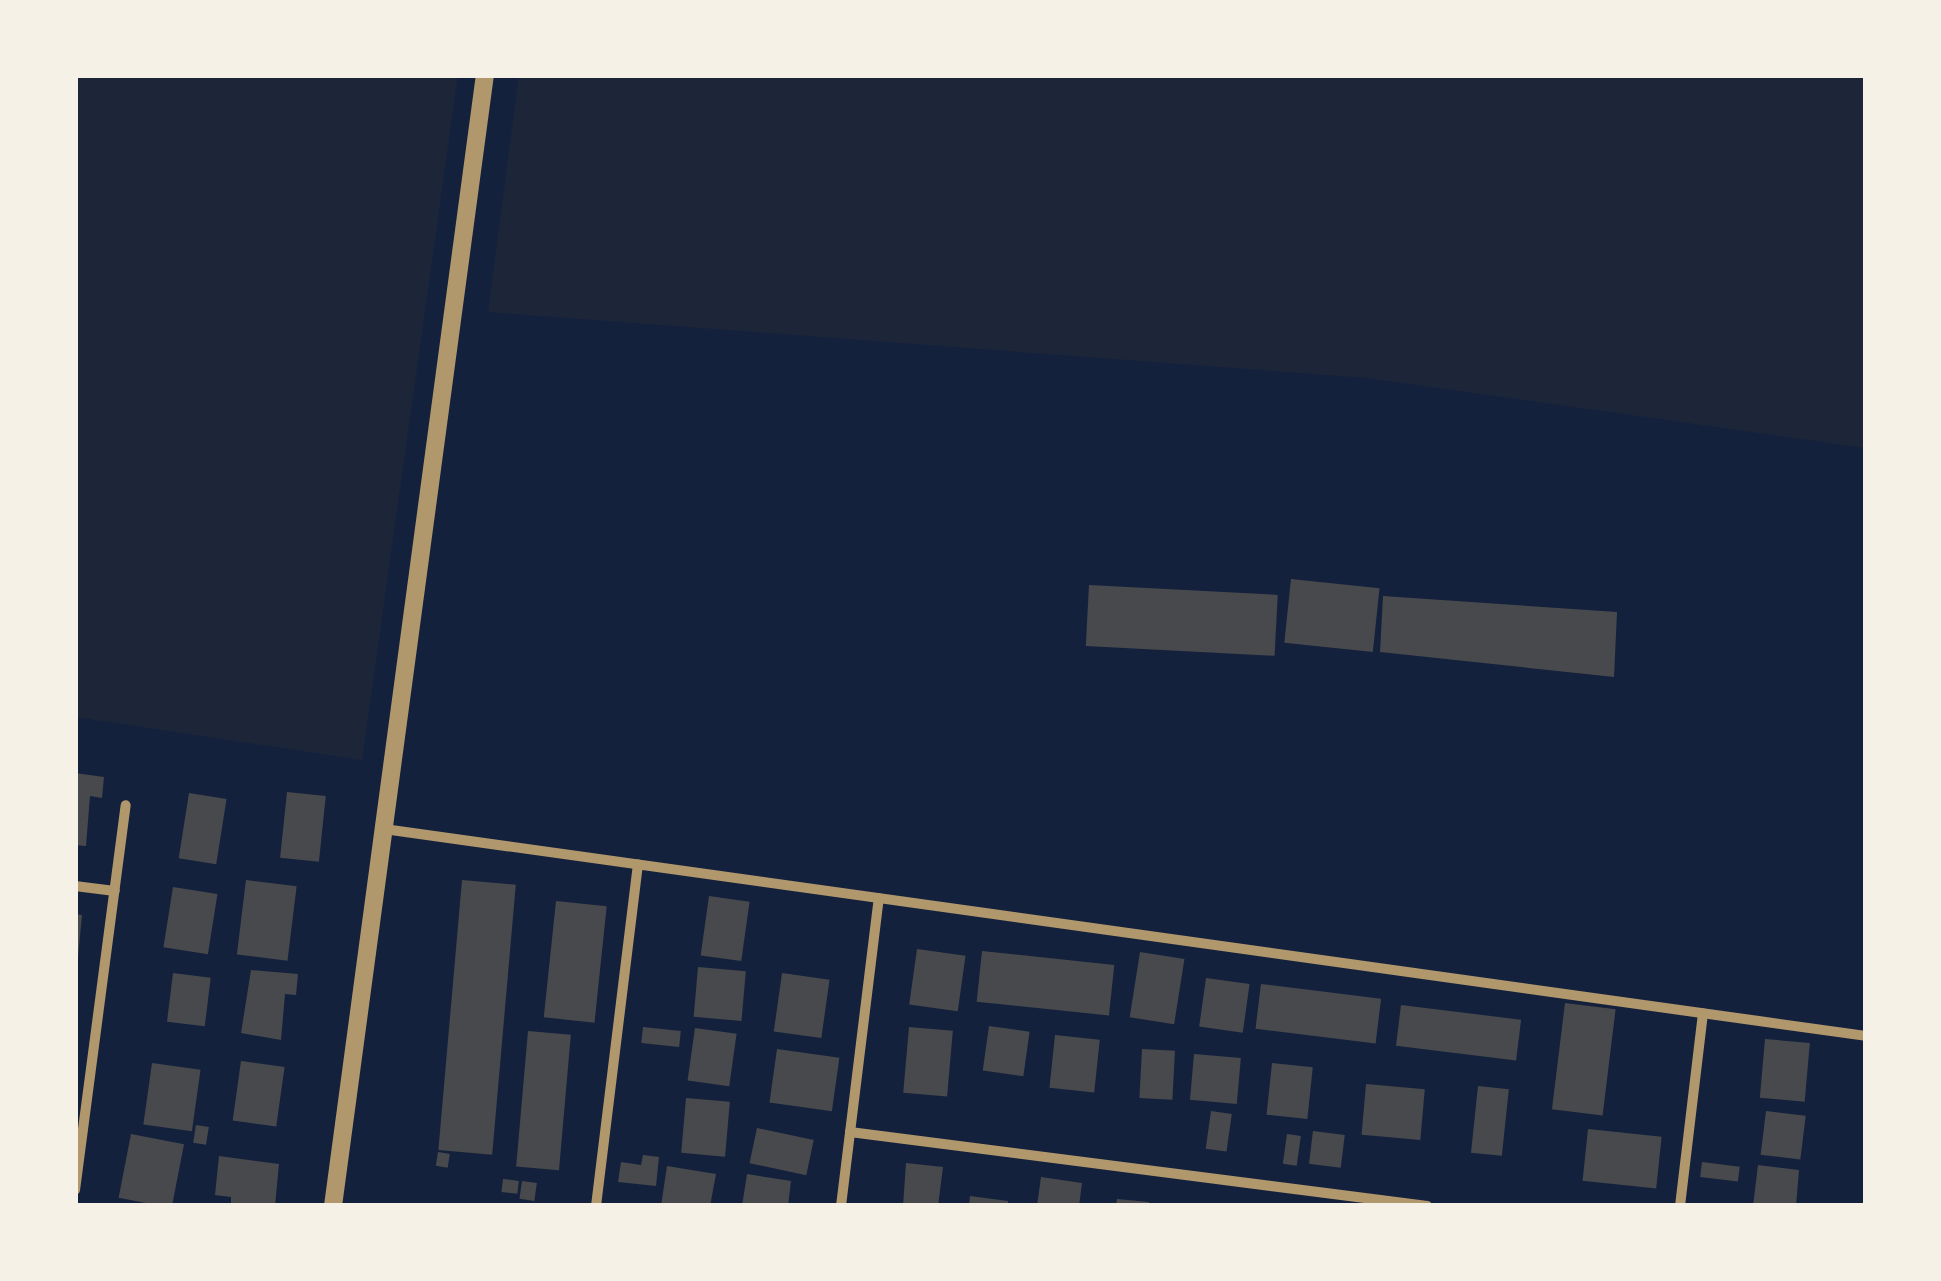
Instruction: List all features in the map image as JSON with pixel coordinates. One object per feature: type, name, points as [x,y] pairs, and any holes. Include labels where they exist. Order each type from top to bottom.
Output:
[{"type":"street","points":[[333,1206],[485,75]]},
{"type":"street","points":[[75,1190],[80,1111],[126,804]]},
{"type":"street","points":[[384,829],[1866,1036]]},
{"type":"street","points":[[596,1206],[638,864]]},
{"type":"street","points":[[75,886],[115,892]]},
{"type":"street","points":[[841,1206],[879,898]]},
{"type":"street","points":[[1680,1206],[1703,1013]]},
{"type":"street","points":[[850,1132],[1426,1206]]},
{"type":"shaded area","points":[[75,75],[458,75],[362,760],[75,717]]},
{"type":"shaded area","points":[[519,75],[1866,75],[1866,448],[1367,378],[488,312]]},
{"type":"building","points":[[1291,579],[1380,588],[1373,652],[1284,643]]},
{"type":"building","points":[[1089,585],[1278,595],[1275,656],[1086,646]]},
{"type":"building","points":[[1383,596],[1617,612],[1614,677],[1380,652]]},
{"type":"building","points":[[75,773],[104,777],[102,798],[90,796],[86,846],[75,845]]},
{"type":"building","points":[[287,792],[326,796],[319,862],[280,858]]},
{"type":"building","points":[[189,793],[227,799],[216,864],[179,858]]},
{"type":"building","points":[[246,880],[297,886],[287,961],[237,954]]},
{"type":"building","points":[[462,880],[516,885],[492,1155],[438,1150]]},
{"type":"building","points":[[173,887],[217,894],[208,954],[163,947]]},
{"type":"building","points":[[709,896],[750,902],[741,961],[701,955]]},
{"type":"building","points":[[556,901],[607,906],[594,1023],[544,1017]]},
{"type":"building","points":[[75,914],[82,915],[78,957],[75,957]]},
{"type":"building","points":[[917,949],[966,956],[958,1011],[909,1004]]},
{"type":"building","points":[[982,951],[1114,965],[1109,1016],[977,1002]]},
{"type":"building","points":[[1140,952],[1184,959],[1174,1024],[1130,1017]]},
{"type":"building","points":[[698,967],[746,971],[741,1021],[694,1017]]},
{"type":"building","points":[[251,970],[298,974],[296,995],[285,994],[281,1040],[241,1033]]},
{"type":"building","points":[[173,973],[211,978],[205,1026],[167,1022]]},
{"type":"building","points":[[782,973],[830,980],[821,1038],[774,1031]]},
{"type":"building","points":[[1206,978],[1250,984],[1243,1033],[1199,1027]]},
{"type":"building","points":[[1261,984],[1381,999],[1376,1043],[1256,1029]]},
{"type":"building","points":[[1565,1003],[1616,1009],[1603,1115],[1552,1109]]},
{"type":"building","points":[[1401,1005],[1521,1020],[1516,1060],[1396,1046]]},
{"type":"building","points":[[989,1026],[1030,1032],[1023,1076],[983,1071]]},
{"type":"building","points":[[643,1027],[681,1031],[679,1047],[641,1043]]},
{"type":"building","points":[[909,1027],[953,1031],[947,1097],[903,1093]]},
{"type":"building","points":[[695,1028],[737,1034],[729,1086],[688,1080]]},
{"type":"building","points":[[528,1031],[571,1035],[559,1170],[516,1166]]},
{"type":"building","points":[[1055,1035],[1100,1040],[1094,1092],[1049,1088]]},
{"type":"building","points":[[1765,1039],[1810,1043],[1805,1102],[1760,1098]]},
{"type":"building","points":[[777,1049],[839,1058],[832,1111],[769,1102]]},
{"type":"building","points":[[1142,1049],[1175,1051],[1172,1100],[1139,1098]]},
{"type":"building","points":[[1194,1054],[1241,1058],[1237,1104],[1190,1100]]},
{"type":"building","points":[[241,1061],[285,1067],[276,1127],[233,1120]]},
{"type":"building","points":[[152,1063],[201,1070],[192,1131],[143,1124]]},
{"type":"building","points":[[1272,1063],[1313,1067],[1307,1119],[1267,1115]]},
{"type":"building","points":[[1366,1084],[1425,1089],[1420,1140],[1362,1135]]},
{"type":"building","points":[[1478,1086],[1509,1089],[1502,1156],[1471,1153]]},
{"type":"building","points":[[686,1098],[730,1102],[725,1157],[681,1153]]},
{"type":"building","points":[[1211,1111],[1232,1114],[1227,1152],[1206,1149]]},
{"type":"building","points":[[1766,1111],[1806,1116],[1800,1160],[1761,1155]]},
{"type":"building","points":[[196,1125],[209,1127],[206,1145],[193,1143]]},
{"type":"building","points":[[757,1128],[814,1140],[806,1175],[750,1163]]},
{"type":"building","points":[[1588,1129],[1662,1137],[1656,1188],[1583,1181]]},
{"type":"building","points":[[1313,1131],[1345,1135],[1341,1168],[1309,1164]]},
{"type":"building","points":[[131,1134],[184,1144],[172,1206],[119,1198]]},
{"type":"building","points":[[1287,1134],[1301,1136],[1297,1166],[1283,1164]]},
{"type":"building","points":[[438,1152],[450,1154],[448,1168],[436,1166]]},
{"type":"building","points":[[643,1155],[659,1157],[656,1186],[618,1182],[621,1162],[641,1165]]},
{"type":"building","points":[[219,1156],[279,1164],[275,1206],[231,1206],[231,1197],[215,1195]]},
{"type":"building","points":[[1702,1162],[1740,1167],[1738,1182],[1700,1177]]},
{"type":"building","points":[[906,1163],[943,1167],[938,1206],[903,1206]]},
{"type":"building","points":[[1758,1165],[1799,1170],[1796,1206],[1753,1206]]},
{"type":"building","points":[[667,1166],[716,1174],[710,1206],[661,1206]]},
{"type":"building","points":[[747,1174],[791,1181],[788,1206],[742,1206]]},
{"type":"building","points":[[1041,1177],[1082,1183],[1079,1206],[1037,1206]]},
{"type":"building","points":[[503,1179],[519,1181],[517,1194],[501,1192]]},
{"type":"building","points":[[522,1181],[537,1183],[534,1201],[519,1199]]},
{"type":"building","points":[[970,1196],[1008,1201],[1008,1206],[969,1206]]},
{"type":"building","points":[[1117,1199],[1149,1202],[1149,1206],[1116,1206]]}]
